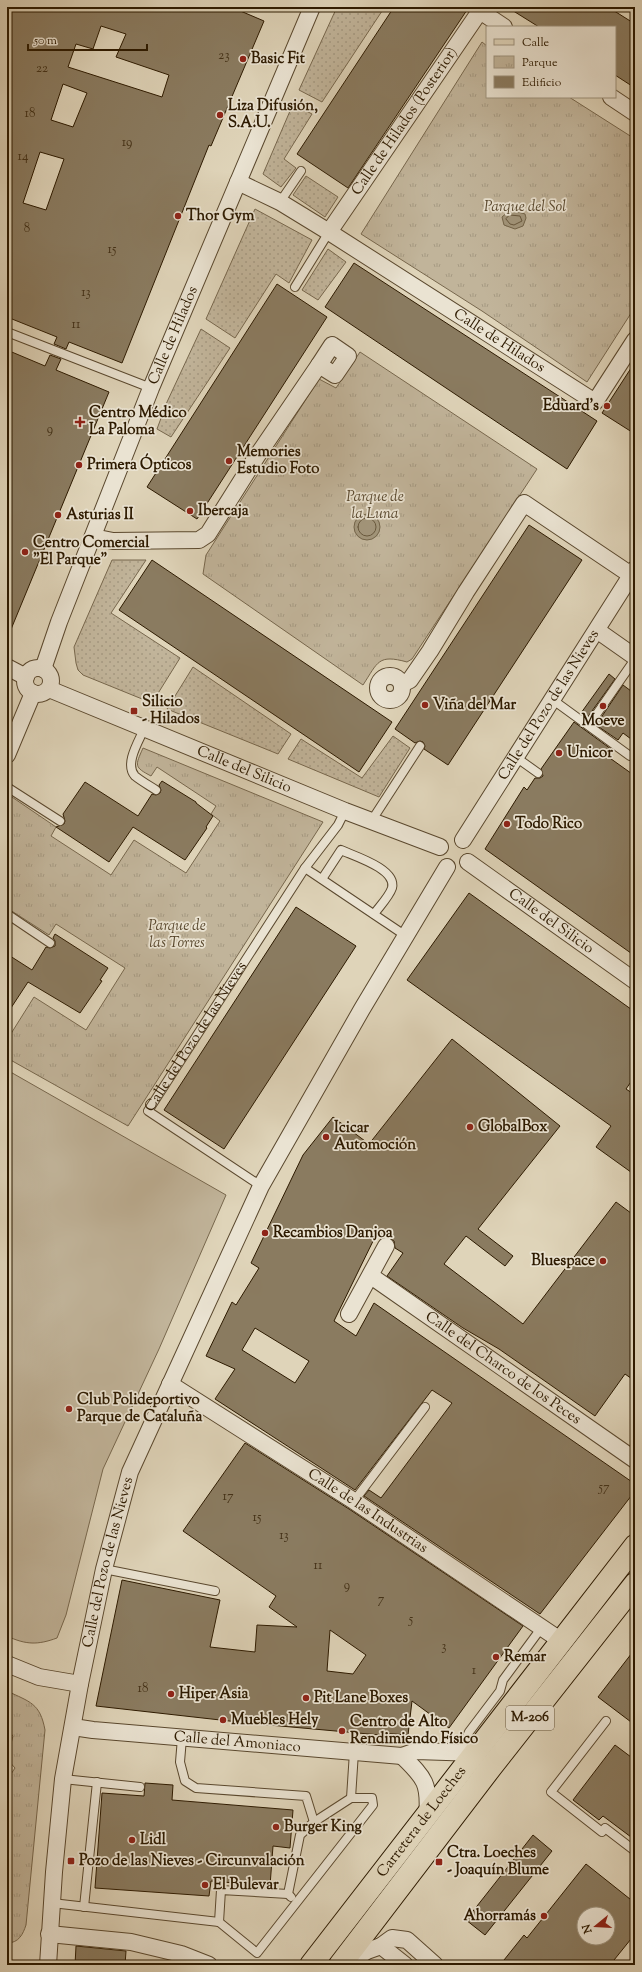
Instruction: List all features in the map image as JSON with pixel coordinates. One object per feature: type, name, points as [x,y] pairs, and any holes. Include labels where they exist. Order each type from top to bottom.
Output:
[{"type":"main road","name":"Carretera de Loeches","points":[[312,1965],[427,1817],[468,1754],[563,1642],[635,1546]]},
{"type":"main road","name":"Carretera de Loeches","points":[[340,1965],[491,1768],[635,1584]]},
{"type":"street","name":"Calle de Hilados","points":[[43,669],[151,388],[312,7]]},
{"type":"street","name":"Calle de Hilados (Posterior)","points":[[329,232],[480,11],[502,26]]},
{"type":"street","points":[[612,98],[635,113]]},
{"type":"street","name":"Calle de Hilados","points":[[238,182],[280,202],[329,232],[595,402],[635,340]]},
{"type":"street","points":[[93,537],[113,541],[199,540],[208,534],[257,456],[320,365]]},
{"type":"street","points":[[402,684],[410,680],[430,651],[466,592],[524,503],[633,572]]},
{"type":"street","name":"Calle del Pozo de las Nieves","points":[[463,840],[598,631],[633,572]]},
{"type":"street","points":[[598,631],[635,658]]},
{"type":"street","points":[[7,667],[26,677]]},
{"type":"street","points":[[36,668],[43,669],[49,674],[51,682],[49,689],[39,694],[33,693],[28,689],[25,683],[26,677],[30,671],[36,668]]},
{"type":"street","name":"Calle del Silicio","points":[[49,689],[345,811],[440,847]]},
{"type":"street","points":[[7,755],[33,693]]},
{"type":"street","points":[[456,838],[463,840],[469,846],[470,855],[468,862],[464,867],[455,870],[446,867],[441,862],[439,854],[440,847],[446,840],[456,838]]},
{"type":"street","name":"Calle del Silicio","points":[[468,862],[635,981]]},
{"type":"street","name":"Calle del Pozo de las Nieves","points":[[48,1965],[49,1934],[63,1779],[80,1684],[104,1569],[130,1472],[261,1186],[446,867]]},
{"type":"street","points":[[349,1314],[386,1246]]},
{"type":"street","name":"Calle del Charco de los Peces","points":[[370,1276],[635,1460]]},
{"type":"street","name":"Calle de las Industrias","points":[[170,1384],[354,1501],[563,1642]]},
{"type":"street","points":[[7,1664],[39,1677],[80,1684]]},
{"type":"street","name":"Calle del Amoniaco","points":[[73,1727],[182,1738],[402,1756],[416,1751],[468,1754]]},
{"type":"street","points":[[402,1756],[417,1771],[425,1782],[429,1796],[427,1817]]},
{"type":"street","points":[[49,1934],[131,1942],[181,1954],[209,1965]]},
{"type":"street","points":[[344,1965],[367,1950],[381,1946],[392,1938],[407,1940],[435,1965]]},
{"type":"street","points":[[381,1946],[405,1965]]},
{"type":"lane","points":[[280,202],[301,171]]},
{"type":"lane","points":[[295,287],[329,232]]},
{"type":"lane","points":[[7,332],[151,388]]},
{"type":"lane","points":[[589,725],[635,658]]},
{"type":"lane","points":[[553,700],[630,756],[635,754]]},
{"type":"lane","points":[[144,729],[131,761],[132,771],[136,777],[156,790]]},
{"type":"lane","points":[[372,820],[420,746]]},
{"type":"lane","points":[[517,758],[538,773]]},
{"type":"lane","points":[[7,786],[60,821]]},
{"type":"lane","name":"Calle del Pozo de las Nieves","points":[[261,1186],[148,1111],[305,868],[338,825],[345,811]]},
{"type":"lane","points":[[322,879],[341,850],[384,870],[391,878],[392,888],[374,914]]},
{"type":"lane","points":[[305,868],[406,936]]},
{"type":"lane","points":[[7,914],[50,943]]},
{"type":"lane","points":[[354,1501],[425,1406]]},
{"type":"lane","points":[[104,1569],[215,1591]]},
{"type":"lane","points":[[468,1754],[469,1732],[500,1691],[503,1680],[542,1627]]},
{"type":"lane","points":[[606,1721],[551,1792],[602,1832],[605,1828],[635,1851]]},
{"type":"lane","points":[[182,1738],[180,1762],[185,1781],[196,1788],[306,1796],[314,1822]]},
{"type":"lane","points":[[351,1798],[354,1752]]},
{"type":"lane","points":[[63,1779],[140,1787]]},
{"type":"lane","points":[[84,1907],[97,1782]]},
{"type":"lane","points":[[52,1903],[219,1922],[257,1952],[373,1805],[372,1798],[351,1798],[314,1822],[300,1835],[288,1894]]},
{"type":"lane","points":[[219,1922],[221,1890],[288,1894],[296,1901]]},
{"type":"green space","points":[[337,7],[384,8],[322,102],[299,90]]},
{"type":"green space","name":"Parque del Sol","points":[[482,42],[486,45],[486,98],[571,98],[635,139],[635,307],[587,382],[482,311],[361,234]]},
{"type":"green space","points":[[293,104],[312,114],[284,159],[296,168],[281,187],[263,174]]},
{"type":"green space","points":[[306,176],[338,197],[325,217],[293,195]]},
{"type":"green space","points":[[255,209],[312,240],[289,283],[276,274],[235,338],[206,319]]},
{"type":"green space","points":[[328,249],[346,262],[318,300],[302,290]]},
{"type":"green space","points":[[201,329],[230,348],[171,437],[157,429],[167,402]]},
{"type":"green space","name":"Parque de la Luna","points":[[360,352],[537,469],[412,659],[407,662],[390,659],[380,662],[363,685],[203,574],[206,555],[319,379],[336,388]]},
{"type":"green space","points":[[112,560],[146,560],[111,613],[180,658],[152,703],[83,675],[78,670],[76,663],[74,647]]},
{"type":"green space","points":[[193,667],[291,734],[278,754],[167,709]]},
{"type":"green space","points":[[393,736],[410,748],[379,797],[288,759],[301,739],[362,778]]},
{"type":"green space","name":"Parque de las Torres","points":[[143,748],[323,822],[128,1126],[7,1058],[7,1040],[34,997],[86,1030],[125,968],[56,924],[49,935],[7,908],[7,799],[9,795],[56,827],[51,836],[111,875],[134,840],[186,873],[220,821],[211,814],[216,806],[157,767],[151,776],[141,770],[138,765],[138,759]]},
{"type":"green space","name":"Club Polideportivo Parque de Cataluña","points":[[7,1070],[226,1195],[159,1349],[103,1469],[66,1615],[57,1638],[38,1643],[20,1641],[7,1636]]},
{"type":"green space","points":[[7,1691],[33,1704],[40,1714],[45,1730],[26,1925],[22,1935],[11,1943],[7,1943],[7,1780],[15,1768],[7,1759],[13,1736],[7,1729]]},
{"type":"water","points":[[509,211],[525,214],[526,218],[523,226],[515,229],[504,225],[502,217]]},
{"type":"water","points":[[367,514],[376,518],[380,527],[376,536],[367,540],[358,536],[354,527],[358,518]]},
{"type":"building","points":[[13,7],[231,7],[264,21],[211,146],[209,145],[122,363],[69,342],[66,349],[54,344],[57,337],[7,317],[7,24]],"holes":[[[101,26],[126,34],[116,57],[169,75],[162,97],[68,67],[76,44],[93,49]],[[63,84],[87,93],[73,127],[51,120]],[[40,152],[64,159],[46,210],[23,203]]]},
{"type":"building","points":[[394,7],[469,7],[348,188],[297,154]]},
{"type":"building","points":[[507,7],[608,7],[635,24],[635,88],[616,76],[616,26],[537,26]]},
{"type":"building","points":[[354,263],[597,421],[567,469],[325,307]]},
{"type":"building","points":[[277,284],[327,317],[197,519],[147,487]]},
{"type":"building","points":[[7,350],[45,366],[50,355],[61,359],[56,370],[109,392],[7,639]]},
{"type":"building","points":[[635,362],[635,434],[602,413]]},
{"type":"building","points":[[529,525],[582,560],[448,765],[424,749],[425,746],[423,742],[420,741],[415,743],[395,729]]},
{"type":"building","points":[[152,560],[392,722],[359,772],[119,610]]},
{"type":"building","points":[[609,674],[615,679],[587,718],[581,713]]},
{"type":"building","points":[[623,685],[635,694],[635,742],[623,733],[618,740],[596,725]]},
{"type":"building","points":[[574,722],[611,749],[607,756],[635,776],[635,956],[485,849],[524,787],[527,790],[535,778],[540,778],[543,776],[541,769]]},
{"type":"building","points":[[162,781],[196,802],[213,816],[206,827],[207,828],[185,860],[133,827],[109,862],[56,827],[64,824],[65,821],[63,814],[85,782],[138,816],[152,794],[156,795],[160,793],[161,790],[159,785]]},
{"type":"building","points":[[469,893],[635,1012],[635,1076],[626,1089],[635,1095],[635,1175],[596,1147],[611,1126],[407,980]]},
{"type":"building","points":[[296,907],[356,946],[224,1149],[164,1110]]},
{"type":"building","points":[[55,934],[108,968],[100,980],[102,981],[80,1013],[28,982],[7,1014],[7,954],[32,970],[46,947],[50,948],[55,946],[55,941],[53,938]]},
{"type":"building","points":[[452,1039],[560,1126],[478,1229],[513,1256],[505,1266],[466,1236],[444,1264],[523,1324],[616,1202],[635,1216],[635,1381],[625,1374],[595,1416],[499,1349],[463,1328],[387,1276],[403,1253],[395,1248],[394,1241],[386,1237],[381,1238],[376,1235],[334,1321],[356,1336],[374,1303],[635,1484],[635,1491],[540,1614],[364,1496],[369,1490],[381,1498],[452,1403],[432,1390],[355,1490],[215,1399],[235,1369],[206,1356],[232,1302],[236,1305],[259,1268],[251,1263],[303,1155],[333,1117],[369,1144]],"holes":[[[255,1328],[309,1361],[295,1383],[242,1350]]]},
{"type":"building","points":[[245,1443],[349,1509],[523,1626],[449,1728],[412,1701],[408,1735],[381,1733],[380,1735],[247,1723],[96,1706],[122,1580],[220,1600],[210,1647],[255,1652],[257,1625],[297,1627],[269,1607],[276,1596],[183,1531]],"holes":[[[330,1630],[366,1655],[353,1674],[327,1671]]]},
{"type":"building","points":[[635,1649],[635,1725],[598,1697]]},
{"type":"building","points":[[615,1745],[635,1760],[635,1840],[603,1816],[599,1820],[573,1800]]},
{"type":"building","points":[[145,1783],[173,1785],[172,1800],[293,1810],[290,1848],[273,1846],[270,1886],[211,1881],[209,1896],[95,1888],[102,1793],[144,1796]]},
{"type":"building","points":[[533,1835],[552,1851],[485,1935],[466,1920]]},
{"type":"building","points":[[586,1864],[635,1903],[635,1934],[610,1965],[500,1965],[524,1935],[527,1938]]},
{"type":"building","points":[[76,1946],[126,1951],[125,1965],[75,1965]]},
{"type":"place","name":"Basic Fit","points":[[243,59]]},
{"type":"place","name":"Liza Difusión, S.A.U.","points":[[220,115]]},
{"type":"place","name":"Thor Gym","points":[[178,216]]},
{"type":"place","name":"Eduard's","points":[[607,406]]},
{"type":"place","name":"Centro Médico La Paloma","points":[[80,422]]},
{"type":"place","name":"Memories Estudio Foto","points":[[229,461]]},
{"type":"place","name":"Primera Ópticos","points":[[79,465]]},
{"type":"place","name":"Ibercaja","points":[[190,511]]},
{"type":"place","name":"Asturias II","points":[[58,515]]},
{"type":"place","name":"Centro Comercial \"El Parque\"","points":[[25,552]]},
{"type":"place","name":"Viña del Mar","points":[[425,705]]},
{"type":"place","name":"Moeve","points":[[603,706]]},
{"type":"place","name":"Silicio - Hilados","points":[[134,711]]},
{"type":"place","name":"Unicor","points":[[559,753]]},
{"type":"place","name":"Todo Rico","points":[[507,824]]},
{"type":"place","name":"GlobalBox","points":[[470,1127]]},
{"type":"place","name":"Icicar Automoción","points":[[326,1137]]},
{"type":"place","name":"Recambios Danjoa","points":[[265,1233]]},
{"type":"place","name":"Bluespace","points":[[603,1261]]},
{"type":"place","name":"Club Polideportivo Parque de Cataluña","points":[[69,1409]]},
{"type":"place","name":"Remar","points":[[496,1657]]},
{"type":"place","name":"Hiper Asia","points":[[171,1694]]},
{"type":"place","name":"Pit Lane Boxes","points":[[306,1698]]},
{"type":"place","name":"Muebles Hely","points":[[223,1720]]},
{"type":"place","name":"Centro de Alto Rendimiendo Físico","points":[[342,1731]]},
{"type":"place","name":"Burger King","points":[[276,1827]]},
{"type":"place","name":"Lidl","points":[[132,1840]]},
{"type":"place","name":"Pozo de las Nieves - Circunvalación","points":[[71,1861]]},
{"type":"place","name":"Ctra. Loeches - Joaquín Blume","points":[[439,1862]]},
{"type":"place","name":"El Bulevar","points":[[205,1885]]},
{"type":"place","name":"Ahorramás","points":[[544,1916]]}]
